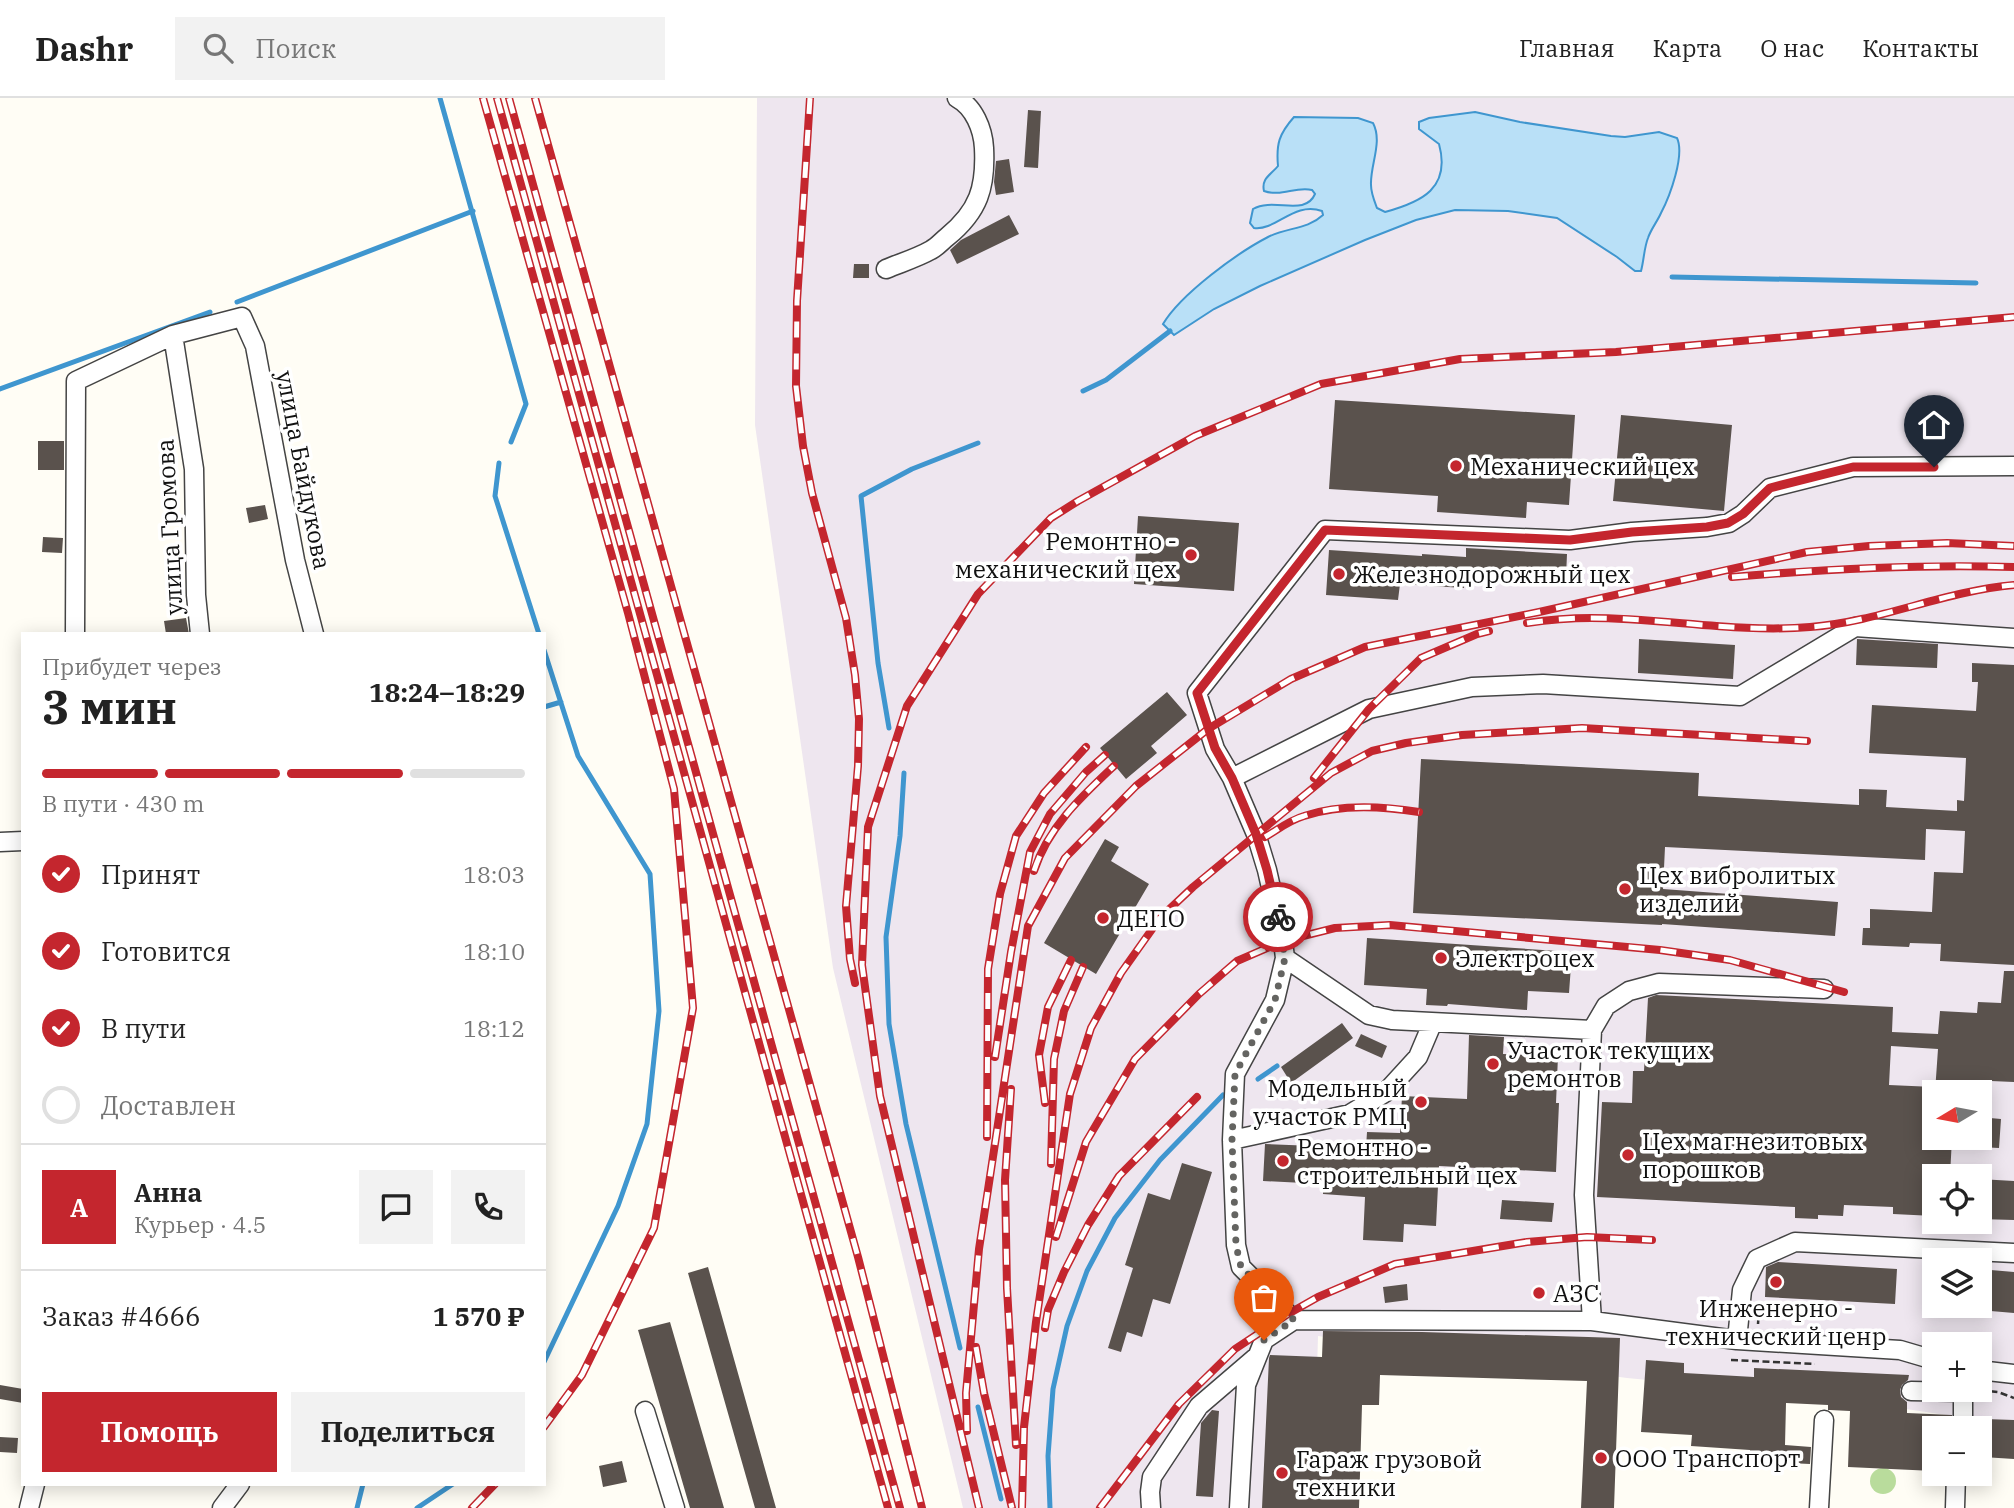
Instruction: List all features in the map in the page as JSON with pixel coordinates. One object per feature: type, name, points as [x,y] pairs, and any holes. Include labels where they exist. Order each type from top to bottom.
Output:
[{"type":"street","points":[[886,269],[932,250],[963,224],[980,199],[985,170],[984,139],[976,117],[965,102],[957,98]]},
{"type":"street","name":"улица Байдукова","points":[[173,335],[242,317],[255,346],[295,560],[313,632]]},
{"type":"street","points":[[75,632],[76,381],[173,335]]},
{"type":"street","name":"улица Громова","points":[[173,335],[194,469],[196,594],[200,632]]},
{"type":"street","points":[[1294,1320],[1241,1267],[1236,1245],[1232,1140],[1235,1074],[1275,1000],[1285,958],[1267,870],[1256,834],[1232,778],[1215,748],[1197,693],[1325,530],[1570,540],[1728,523],[1743,514],[1770,488],[1853,467],[2014,466]]},
{"type":"street","points":[[1232,778],[1369,709],[1472,687],[1544,684],[1740,696],[1855,627],[2014,638]]},
{"type":"street","points":[[0,842],[21,841]]},
{"type":"street","points":[[1285,958],[1369,1015],[1432,1024],[1592,1030]]},
{"type":"street","points":[[1592,1321],[1584,1195],[1592,1030],[1606,1006],[1629,990],[1658,983],[1824,989]]},
{"type":"street","points":[[1232,1140],[1350,1114],[1386,1091],[1418,1057],[1432,1024]]},
{"type":"street","points":[[1737,1340],[1742,1290],[1757,1259],[1795,1242],[2014,1253]]},
{"type":"street","points":[[1239,1508],[1246,1385],[1264,1340],[1294,1320],[1592,1321],[1737,1340],[1900,1350],[1922,1356]]},
{"type":"street","points":[[1151,1508],[1152,1477],[1199,1406],[1258,1356]]},
{"type":"street","points":[[1992,1371],[2014,1374]]},
{"type":"street","points":[[1911,1391],[1963,1392],[1962,1416]]},
{"type":"street","points":[[645,1411],[675,1508]]},
{"type":"street","points":[[1819,1508],[1824,1420]]},
{"type":"street","points":[[29,1508],[34,1486]]},
{"type":"street","points":[[222,1508],[238,1486]]},
{"type":"street","points":[[1955,1508],[1956,1486]]},
{"type":"path","points":[[1731,1360],[1825,1364]]},
{"type":"path","points":[[1992,1392],[2014,1398]]},
{"type":"shaded area","points":[[757,98],[2014,98],[2014,1425],[1992,1422],[1992,1416],[1953,1416],[1825,1397],[1627,1378],[1318,1336],[1313,1508],[963,1508],[833,968],[755,425]]},
{"type":"green space","points":[[1883,1468],[1892,1472],[1896,1481],[1892,1490],[1883,1494],[1874,1490],[1870,1481],[1874,1472]]},
{"type":"water","points":[[1475,112],[1611,136],[1625,137],[1659,132],[1677,138],[1679,154],[1675,176],[1665,206],[1648,238],[1641,271],[1635,271],[1557,218],[1508,211],[1455,210],[1416,220],[1260,286],[1214,309],[1174,335],[1163,324],[1171,312],[1196,288],[1241,253],[1268,237],[1304,226],[1323,215],[1322,211],[1312,209],[1294,213],[1262,228],[1254,228],[1250,223],[1253,209],[1270,205],[1297,206],[1310,201],[1315,194],[1306,189],[1276,193],[1264,191],[1265,180],[1278,166],[1278,145],[1282,134],[1294,117],[1358,118],[1373,123],[1377,138],[1371,177],[1372,191],[1377,208],[1385,212],[1422,198],[1437,182],[1441,172],[1439,144],[1419,129],[1419,122],[1429,118]]},
{"type":"building","points":[[1028,110],[1041,111],[1038,168],[1024,167]]},
{"type":"building","points":[[1009,159],[1014,192],[996,195],[996,161]]},
{"type":"building","points":[[1009,215],[1019,234],[957,264],[950,250],[961,240]]},
{"type":"building","points":[[854,264],[869,264],[869,278],[853,278]]},
{"type":"building","name":"Механический цех","points":[[1335,400],[1575,415],[1569,505],[1527,502],[1526,518],[1437,512],[1438,496],[1329,489]]},
{"type":"building","points":[[1621,415],[1732,425],[1724,511],[1613,501]]},
{"type":"building","points":[[38,441],[64,441],[64,470],[38,470]]},
{"type":"building","points":[[265,505],[268,519],[249,523],[246,508]]},
{"type":"building","points":[[1138,516],[1239,523],[1234,591],[1134,584]]},
{"type":"building","points":[[43,537],[63,538],[62,553],[42,552]]},
{"type":"building","points":[[1466,548],[1567,554],[1566,577],[1465,571],[1464,588],[1400,584],[1398,600],[1326,595],[1329,550],[1466,557]]},
{"type":"building","points":[[186,618],[189,632],[166,632],[164,621]]},
{"type":"building","points":[[1639,639],[1735,645],[1733,679],[1638,673]]},
{"type":"building","points":[[1857,639],[1938,644],[1937,668],[1856,665]]},
{"type":"building","points":[[1972,663],[2014,665],[2014,965],[1940,961],[1941,944],[1910,943],[1909,947],[1862,945],[1863,928],[1870,928],[1870,909],[1932,912],[1934,872],[1963,873],[1965,831],[1926,829],[1925,860],[1665,847],[1663,889],[1838,902],[1835,936],[1662,924],[1413,913],[1421,759],[1699,773],[1698,796],[1859,805],[1859,789],[1887,790],[1886,807],[1957,811],[1957,800],[1964,801],[1966,758],[1869,753],[1872,705],[1976,711],[1978,682],[1972,682]]},
{"type":"building","points":[[1167,692],[1187,715],[1151,746],[1157,753],[1126,779],[1100,748]]},
{"type":"building","name":"ДЕПО","points":[[1105,839],[1119,847],[1111,861],[1149,884],[1096,974],[1044,943]]},
{"type":"building","points":[[1367,938],[1572,952],[1569,993],[1528,991],[1527,1010],[1426,1005],[1427,989],[1364,985]]},
{"type":"building","points":[[2004,971],[2014,971],[2014,1082],[1936,1080],[1938,1049],[1891,1046],[1889,1085],[1922,1086],[1922,1150],[1951,1150],[1951,1164],[1922,1164],[1922,1215],[1893,1214],[1893,1207],[1844,1205],[1843,1216],[1795,1218],[1795,1207],[1597,1197],[1602,1102],[1632,1103],[1633,1071],[1644,1071],[1648,998],[1656,995],[1893,1007],[1892,1032],[1938,1034],[1940,1011],[1977,1013],[1978,1002],[2001,1003]]},
{"type":"building","points":[[1342,1023],[1353,1038],[1291,1083],[1281,1067]]},
{"type":"building","points":[[1361,1034],[1387,1046],[1382,1058],[1355,1046]]},
{"type":"building","points":[[1469,1035],[1504,1037],[1503,1054],[1558,1056],[1556,1172],[1439,1166],[1436,1226],[1404,1224],[1403,1242],[1363,1240],[1365,1197],[1323,1194],[1323,1184],[1263,1181],[1265,1144],[1366,1148],[1367,1132],[1400,1133],[1402,1096],[1467,1099]]},
{"type":"building","points":[[1992,1118],[2001,1119],[1999,1148],[1992,1148]]},
{"type":"building","points":[[1182,1163],[1212,1172],[1170,1304],[1153,1299],[1142,1337],[1127,1332],[1121,1352],[1108,1348],[1133,1268],[1125,1265],[1148,1193],[1170,1200]]},
{"type":"building","points":[[1992,1180],[2014,1181],[2014,1220],[1992,1219]]},
{"type":"building","points":[[1502,1200],[1554,1203],[1552,1222],[1500,1219]]},
{"type":"building","points":[[1778,1262],[1897,1269],[1895,1304],[1765,1297],[1766,1267]]},
{"type":"building","points":[[708,1267],[776,1508],[755,1508],[688,1273]]},
{"type":"building","points":[[1992,1270],[2014,1272],[2014,1313],[1992,1311]]},
{"type":"building","points":[[1407,1284],[1408,1300],[1385,1303],[1383,1287]]},
{"type":"building","points":[[670,1322],[724,1508],[690,1508],[638,1330]]},
{"type":"building","points":[[1323,1331],[1620,1338],[1614,1508],[1581,1508],[1587,1381],[1380,1375],[1379,1405],[1362,1405],[1359,1508],[1262,1508],[1270,1355],[1322,1357]]},
{"type":"building","points":[[1646,1360],[1684,1363],[1684,1373],[1754,1377],[1754,1368],[1909,1375],[1900,1390],[1901,1397],[1907,1402],[1907,1413],[1952,1415],[1922,1416],[1922,1470],[1848,1467],[1850,1411],[1828,1410],[1828,1405],[1786,1403],[1785,1445],[1811,1447],[1810,1464],[1750,1461],[1750,1450],[1691,1446],[1692,1435],[1641,1432]]},
{"type":"building","points":[[0,1385],[21,1389],[21,1403],[0,1399]]},
{"type":"building","points":[[1212,1410],[1219,1411],[1213,1497],[1196,1496],[1201,1423]]},
{"type":"building","points":[[1992,1419],[2014,1420],[2014,1459],[1992,1458]]},
{"type":"building","points":[[0,1437],[18,1438],[17,1453],[0,1452]]},
{"type":"building","points":[[622,1461],[627,1482],[603,1487],[599,1466]]},
{"type":"waterway","points":[[440,98],[526,404],[511,442]]},
{"type":"waterway","points":[[237,302],[473,211]]},
{"type":"waterway","points":[[1672,277],[1976,283]]},
{"type":"waterway","points":[[0,389],[210,312]]},
{"type":"waterway","points":[[1083,391],[1106,380],[1170,331]]},
{"type":"waterway","points":[[889,728],[878,663],[861,496],[912,469],[978,443]]},
{"type":"waterway","points":[[499,463],[495,496],[538,632]]},
{"type":"waterway","points":[[546,656],[578,756],[650,874],[659,1011],[647,1124],[618,1206],[546,1358]]},
{"type":"waterway","points":[[546,706],[561,702]]},
{"type":"waterway","points":[[904,773],[900,836],[886,937],[889,1024],[906,1124],[960,1348]]},
{"type":"waterway","points":[[1258,1079],[1277,1066]]},
{"type":"waterway","points":[[1050,1508],[1048,1456],[1053,1389],[1067,1326],[1087,1271],[1115,1218],[1160,1160],[1223,1095]]},
{"type":"waterway","points":[[978,1407],[1001,1499]]},
{"type":"waterway","points":[[357,1508],[362,1486]]},
{"type":"waterway","points":[[417,1508],[450,1486]]},
{"type":"railway","points":[[483,98],[628,613],[674,789],[693,1008],[654,1228],[582,1375],[546,1424]]},
{"type":"railway","points":[[497,98],[888,1508]]},
{"type":"railway","points":[[509,98],[900,1508]]},
{"type":"railway","points":[[535,98],[858,1257],[922,1508]]},
{"type":"railway","points":[[810,98],[797,301],[796,386],[812,493],[846,618],[855,675],[859,719],[858,766],[846,906],[850,959],[855,983]]},
{"type":"railway","points":[[979,1508],[880,1096],[862,965],[868,827],[907,706],[978,594],[1051,518],[1078,501],[1195,436],[1321,384],[1460,359],[1616,352],[2014,317]]},
{"type":"railway","points":[[967,1431],[966,1393],[979,1249],[1028,926],[1065,858],[1136,786],[1208,729],[1291,679],[1365,647],[1539,612],[1807,552],[1947,543],[2014,546]]},
{"type":"railway","points":[[1732,577],[1873,568],[2014,567]]},
{"type":"railway","points":[[1527,623],[1591,618],[1728,627],[1810,627],[1861,619],[1962,593],[2014,585]]},
{"type":"railway","points":[[1314,778],[1369,709],[1421,658],[1489,631]]},
{"type":"railway","points":[[1022,1508],[1024,1427],[1036,1322],[1070,1094],[1091,1028],[1121,973],[1160,918],[1193,887],[1331,773],[1372,751],[1462,735],[1582,728],[1807,741]]},
{"type":"railway","points":[[987,1137],[988,969],[1000,894],[1016,836],[1044,793],[1086,747]]},
{"type":"railway","points":[[995,1057],[1030,852],[1050,814],[1086,772],[1105,755]]},
{"type":"railway","points":[[1034,871],[1057,826],[1114,766]]},
{"type":"railway","points":[[1265,837],[1299,818],[1332,809],[1376,807],[1419,812]]},
{"type":"railway","points":[[1056,1237],[1086,1142],[1135,1059],[1199,994],[1237,961],[1283,941],[1335,928],[1390,925],[1660,950],[1730,960],[1844,992]]},
{"type":"railway","points":[[1045,1103],[1039,1055],[1048,1007],[1071,960]]},
{"type":"railway","points":[[1051,1164],[1054,1059],[1064,1011],[1083,967]]},
{"type":"railway","points":[[1011,1089],[1005,1180],[1007,1288],[1016,1445]]},
{"type":"railway","points":[[1045,1328],[1048,1310],[1064,1272],[1088,1225],[1119,1176],[1197,1097]]},
{"type":"railway","points":[[1100,1508],[1179,1404],[1235,1349],[1318,1297],[1395,1264],[1527,1242],[1587,1237],[1652,1240]]},
{"type":"railway","points":[[976,1347],[984,1393],[1012,1508]]},
{"type":"railway","points":[[472,1508],[493,1486]]},
{"type":"way so far","points":[[1264,1340],[1294,1320],[1241,1267],[1236,1245],[1232,1140],[1235,1074],[1275,1000],[1285,958],[1278,917]]},
{"type":"place","name":"Механический цех","points":[[1456,466]]},
{"type":"place","name":"Ремонтно - механический цех","points":[[1191,555]]},
{"type":"place","name":"Железнодорожный цех","points":[[1339,574]]},
{"type":"place","name":"Цех вибролитых изделий","points":[[1625,889]]},
{"type":"place","name":"ДЕПО","points":[[1103,918]]},
{"type":"place","name":"Электроцех","points":[[1441,958]]},
{"type":"place","name":"Участок текущих ремонтов","points":[[1493,1064]]},
{"type":"place","name":"Модельный участок РМЦ","points":[[1421,1102]]},
{"type":"place","name":"Цех магнезитовых порошков","points":[[1628,1155]]},
{"type":"place","name":"Ремонтно - строительный цех","points":[[1283,1161]]},
{"type":"place","name":"Инженерно - технический ценр","points":[[1776,1282]]},
{"type":"place","name":"АЗС","points":[[1539,1293]]},
{"type":"place","name":"ООО Транспорт","points":[[1601,1458]]},
{"type":"place","name":"Гараж грузовой техники","points":[[1282,1473]]},
{"type":"route","points":[[1278,917],[1256,834],[1232,778],[1215,748],[1197,693],[1325,530],[1570,540],[1632,532],[1707,527],[1728,523],[1743,514],[1770,488],[1853,467],[1934,467]]}]
